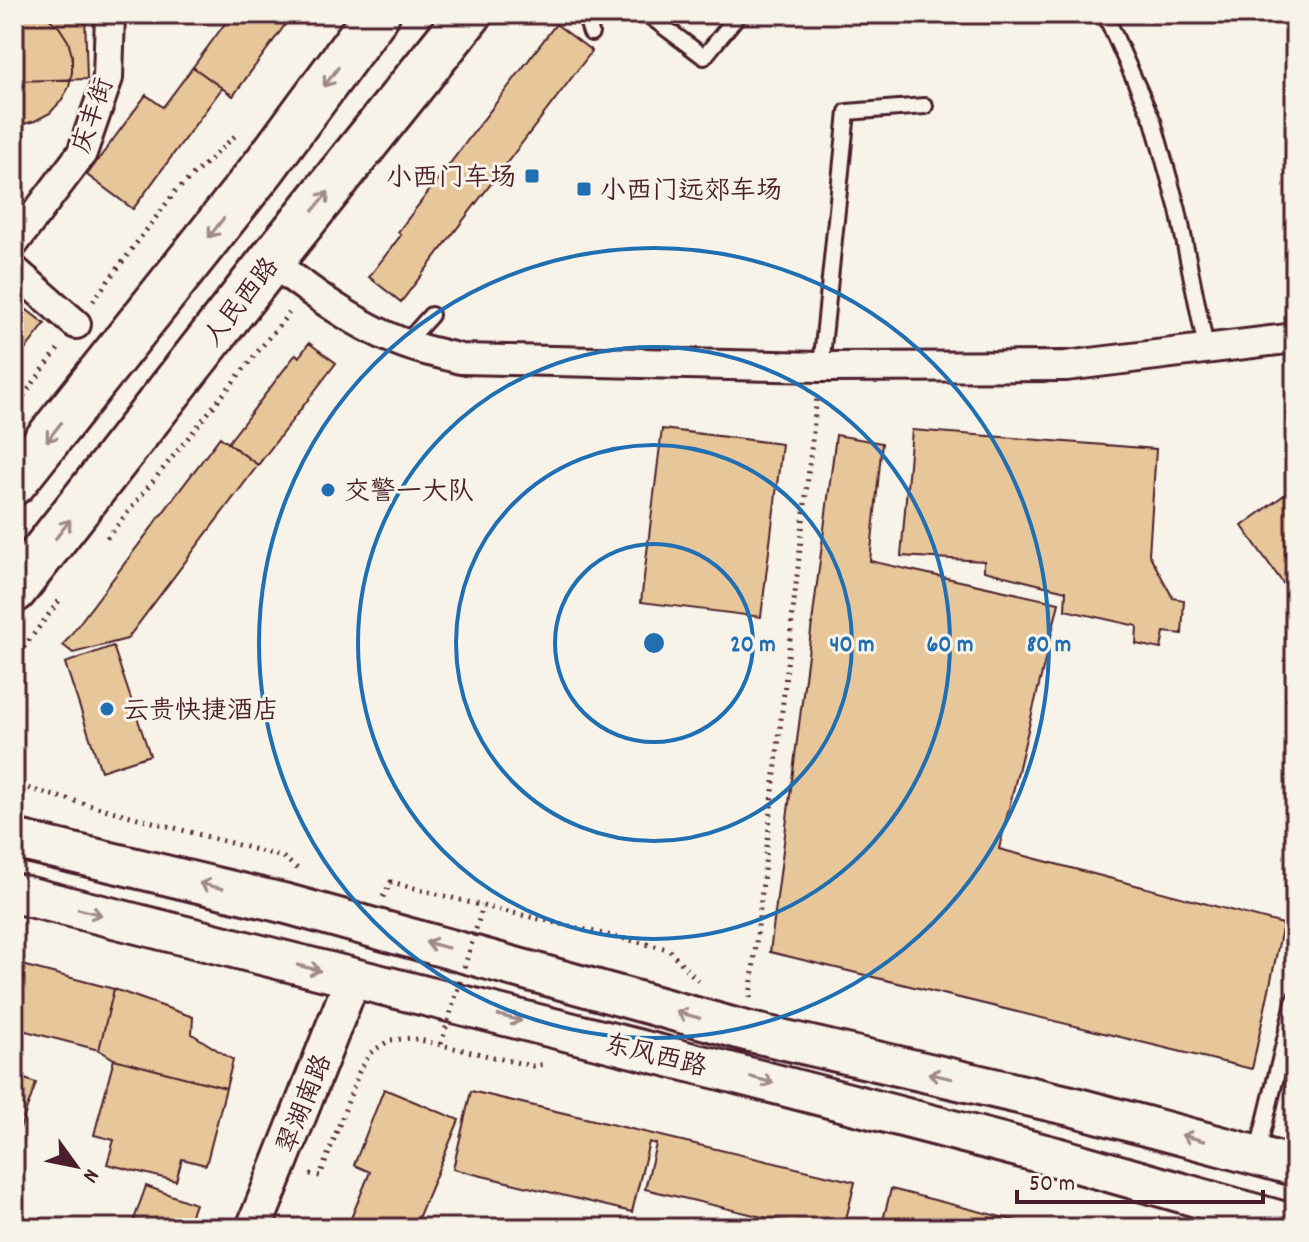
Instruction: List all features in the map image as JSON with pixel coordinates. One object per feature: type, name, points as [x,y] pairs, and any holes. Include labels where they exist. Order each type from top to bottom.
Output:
[{"type":"main road","points":[[14,482],[264,167],[377,14]]},
{"type":"main road","name":"人民西路","points":[[14,590],[469,14]]},
{"type":"main road","name":"东风西路","points":[[14,839],[297,890],[746,1031],[1071,1106],[1295,1166]]},
{"type":"main road","name":"东风西路","points":[[14,893],[1056,1157],[1232,1218],[1295,1225]]},
{"type":"street","name":"庆丰街","points":[[14,243],[82,153],[108,78],[110,14]]},
{"type":"street","points":[[271,261],[365,325],[405,344],[461,359],[821,367],[1066,366],[1295,338]]},
{"type":"street","points":[[14,270],[76,324]]},
{"type":"street","name":"翠湖南路","points":[[254,1228],[353,978]]},
{"type":"lane","points":[[585,14],[591,33]]},
{"type":"lane","points":[[647,14],[704,57],[739,14]]},
{"type":"lane","points":[[1105,14],[1153,121],[1178,210],[1206,348]]},
{"type":"lane","points":[[821,367],[847,112],[925,106]]},
{"type":"lane","points":[[405,344],[431,315]]},
{"type":"lane","points":[[1257,1156],[1295,998]]},
{"type":"path","points":[[14,409],[175,192],[248,124]]},
{"type":"path","points":[[746,1031],[821,367]]},
{"type":"path","points":[[14,781],[30,789],[283,857],[297,890]]},
{"type":"path","points":[[391,882],[668,949]]},
{"type":"path","points":[[441,1044],[483,906]]},
{"type":"path","points":[[320,1176],[359,1072],[370,1053],[390,1040],[411,1038],[532,1066]]},
{"type":"building","points":[[14,14],[42,14],[47,17],[59,27],[68,41],[72,56],[69,87],[61,101],[50,113],[20,125],[14,124]]},
{"type":"building","points":[[14,14],[85,14],[87,79],[15,81],[17,136],[14,136]]},
{"type":"building","points":[[232,14],[293,14],[233,96],[193,67]]},
{"type":"building","points":[[661,14],[688,14],[678,27]]},
{"type":"building","points":[[556,24],[592,51],[401,302],[369,277],[401,235],[398,232]]},
{"type":"building","points":[[193,67],[222,88],[133,209],[87,175],[146,95],[163,107]]},
{"type":"building","points":[[14,300],[45,324],[14,364]]},
{"type":"building","points":[[309,343],[336,363],[258,465],[228,443],[296,354],[299,357]]},
{"type":"building","points":[[662,429],[782,444],[761,617],[641,602]]},
{"type":"building","points":[[912,430],[1156,449],[1149,554],[1173,598],[1184,600],[1182,634],[1164,632],[1161,649],[1136,644],[1137,626],[1065,610],[1066,591],[984,571],[984,561],[901,556]]},
{"type":"building","points":[[836,435],[882,443],[870,561],[1059,603],[999,849],[1283,924],[1252,1069],[770,952]]},
{"type":"building","points":[[220,437],[258,465],[127,639],[73,653],[63,645]]},
{"type":"building","points":[[1295,487],[1295,600],[1242,526]]},
{"type":"building","name":"云贵快捷酒店","points":[[113,646],[150,755],[101,771],[65,663]]},
{"type":"building","points":[[14,963],[114,989],[99,1050],[14,1028]]},
{"type":"building","points":[[114,989],[193,1017],[192,1034],[233,1060],[226,1088],[114,1059],[99,1050]]},
{"type":"building","points":[[114,1059],[226,1088],[206,1165],[182,1159],[176,1181],[107,1164],[114,1140],[94,1135]]},
{"type":"building","points":[[14,1075],[36,1083],[14,1145]]},
{"type":"building","points":[[384,1089],[459,1120],[414,1228],[347,1228],[370,1172],[354,1165]]},
{"type":"building","points":[[471,1091],[855,1182],[844,1228],[809,1228],[645,1189],[656,1144],[649,1142],[632,1212],[453,1169]]},
{"type":"building","points":[[146,1186],[195,1204],[186,1228],[131,1228]]},
{"type":"building","points":[[891,1189],[1045,1228],[881,1228]]},
{"type":"place","name":"小西门车场","points":[[532,176]]},
{"type":"place","name":"小西门远郊车场","points":[[584,189]]},
{"type":"place","name":"交警一大队","points":[[328,490]]},
{"type":"place","name":"云贵快捷酒店","points":[[107,709]]}]
